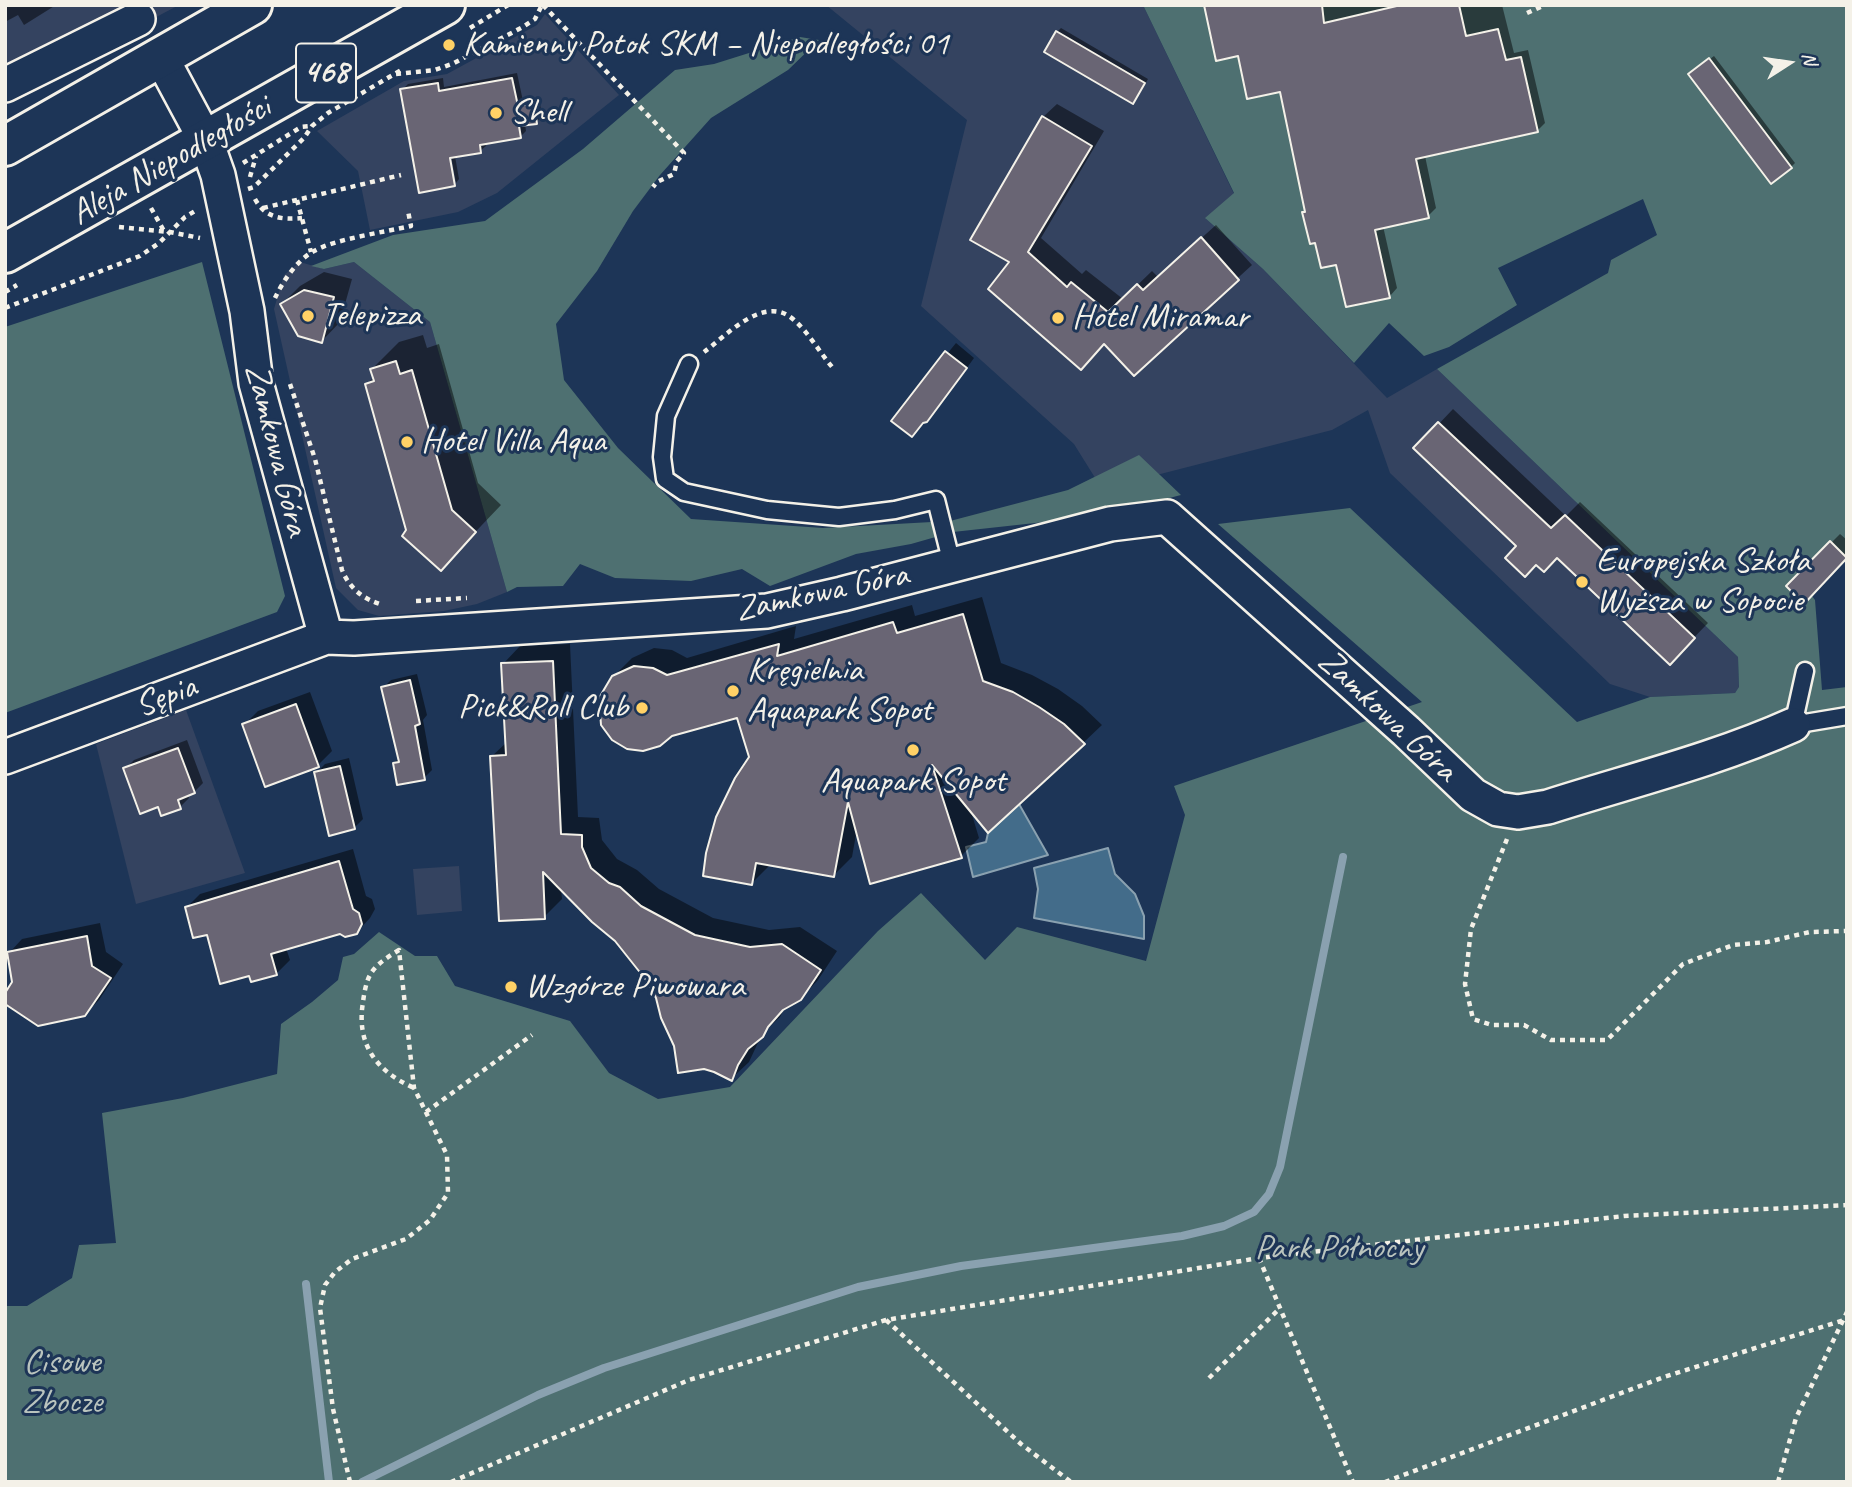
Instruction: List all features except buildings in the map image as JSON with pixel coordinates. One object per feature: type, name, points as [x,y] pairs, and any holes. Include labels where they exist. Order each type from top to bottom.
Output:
[{"type":"main road","points":[[5,146],[252,5]]},
{"type":"main road","name":"Aleja Niepodległości","points":[[5,253],[445,5]]},
{"type":"street","points":[[5,85],[138,19]]},
{"type":"street","name":"Zamkowa Góra","points":[[161,57],[237,193],[256,383],[326,637],[354,638],[766,611],[1110,524],[1167,517],[1406,731],[1473,796],[1498,809],[1518,812],[1548,807],[1711,756],[1794,725]]},
{"type":"street","name":"Sępia","points":[[5,757],[326,637]]},
{"type":"lane","points":[[690,364],[666,416],[662,457],[664,479],[684,492],[767,510],[839,517],[895,510],[936,500],[952,564]]},
{"type":"lane","points":[[1805,671],[1794,725],[1847,716]]},
{"type":"path","points":[[5,308],[140,256],[159,243],[185,217],[237,193],[304,138],[312,126],[328,113],[395,75],[435,70],[454,63],[523,27],[535,19],[542,5],[684,153],[677,161],[674,174],[657,182],[653,187]]},
{"type":"path","points":[[1527,13],[1545,5]]},
{"type":"path","points":[[237,193],[250,176],[256,156]]},
{"type":"path","points":[[263,208],[401,175]]},
{"type":"path","points":[[237,193],[263,208],[271,216],[286,220],[302,218]]},
{"type":"path","points":[[298,200],[311,252]]},
{"type":"path","points":[[150,208],[164,231]]},
{"type":"path","points":[[271,306],[287,277],[311,252],[326,245],[411,226],[408,211]]},
{"type":"path","points":[[690,364],[749,318],[760,312],[778,312],[793,319],[832,368]]},
{"type":"path","points":[[287,379],[316,459],[342,570],[349,586],[365,598],[381,605],[389,605]]},
{"type":"path","points":[[407,603],[429,599],[480,597]]},
{"type":"path","points":[[1518,812],[1471,929],[1465,984],[1473,1019],[1492,1025],[1524,1025],[1551,1040],[1607,1040],[1683,964],[1733,945],[1767,942],[1810,932],[1847,931]]},
{"type":"path","points":[[349,1482],[333,1409],[320,1308],[325,1286],[335,1272],[352,1259],[406,1239],[430,1220],[448,1193],[447,1155],[414,1088],[399,950],[382,961],[369,976],[361,1016],[363,1035],[370,1053],[382,1069],[398,1081],[414,1088]]},
{"type":"path","points":[[426,1112],[532,1035]]},
{"type":"path","points":[[450,1482],[689,1380],[886,1320],[1259,1258],[1624,1216],[1847,1205]]},
{"type":"path","points":[[1259,1258],[1353,1482]]},
{"type":"path","points":[[1209,1378],[1280,1308]]},
{"type":"path","points":[[1778,1482],[1796,1418],[1847,1312]]},
{"type":"path","points":[[1385,1482],[1664,1377],[1845,1319]]},
{"type":"path","points":[[886,1320],[1021,1444],[1072,1482]]},
{"type":"shaded area","points":[[5,5],[179,5],[5,97]]},
{"type":"shaded area","points":[[826,5],[1143,5],[1234,194],[1206,219],[1263,269],[1387,398],[1437,369],[1738,657],[1739,688],[1735,693],[1650,697],[1610,684],[1390,473],[1368,410],[1332,430],[1102,489],[1074,444],[921,306],[967,120]]},
{"type":"shaded area","points":[[545,14],[619,95],[497,193],[458,212],[370,230],[358,171],[317,131],[404,81],[447,74],[537,25]]},
{"type":"shaded area","points":[[300,262],[324,269],[354,262],[430,322],[507,592],[477,604],[444,611],[379,616],[358,610],[336,588],[274,309],[284,275]]},
{"type":"shaded area","points":[[186,710],[245,873],[136,904],[96,744]]},
{"type":"shaded area","points":[[1019,804],[1048,855],[973,877],[966,847],[986,842],[988,833]]},
{"type":"shaded area","points":[[1108,848],[1115,874],[1135,894],[1144,916],[1144,939],[1034,918],[1038,889],[1034,868]]},
{"type":"shaded area","points":[[459,866],[462,911],[417,915],[413,869]]},
{"type":"green space","points":[[1143,5],[1847,5],[1847,558],[1812,596],[1815,600],[1822,690],[1847,687],[1847,1482],[5,1482],[5,1306],[27,1306],[72,1278],[79,1245],[116,1243],[102,1113],[183,1098],[277,1074],[281,1024],[338,980],[343,957],[354,954],[379,932],[415,956],[437,956],[455,986],[570,1021],[609,1073],[658,1099],[730,1087],[878,931],[921,893],[985,960],[1017,927],[1146,961],[1185,815],[1174,786],[1422,702],[1218,524],[1350,508],[1577,722],[1650,697],[1735,693],[1739,687],[1738,657],[1437,369],[1608,273],[1611,260],[1657,235],[1643,199],[1498,268],[1517,305],[1449,347],[1424,356],[1389,323],[1354,363],[1263,269],[1205,218],[1234,193]]},
{"type":"green space","points":[[800,37],[819,40],[788,70],[711,118],[660,175],[633,211],[597,271],[556,324],[564,380],[618,448],[691,519],[823,528],[950,521],[1068,490],[1139,455],[1181,495],[1099,516],[953,532],[911,544],[856,554],[770,586],[742,569],[691,581],[615,578],[580,564],[563,586],[517,587],[507,592],[430,322],[354,262],[324,269],[311,266],[393,235],[485,221],[583,149],[675,70],[714,64]]},
{"type":"green space","points":[[202,262],[285,596],[277,612],[5,713],[5,327]]},
{"type":"waterway","points":[[362,1482],[538,1395],[604,1368],[858,1287],[961,1266],[1182,1236],[1224,1226],[1254,1212],[1269,1194],[1280,1167],[1343,857]]},
{"type":"waterway","points":[[306,1284],[329,1482]]},
{"type":"place","name":"Kamienny Potok SKM – Niepodległości 01","points":[[449,45]]},
{"type":"place","name":"Shell","points":[[496,113]]},
{"type":"place","name":"Telepizza","points":[[308,316]]},
{"type":"place","name":"Hotel Miramar","points":[[1058,318]]},
{"type":"place","name":"Hotel Villa Aqua","points":[[407,442]]},
{"type":"place","name":"Europejska Szkoła Wyższa w Sopocie","points":[[1582,582]]},
{"type":"place","name":"Kręgielnia Aquapark Sopot","points":[[733,691]]},
{"type":"place","name":"Pick&Roll Club","points":[[642,708]]},
{"type":"place","name":"Aquapark Sopot","points":[[913,750]]},
{"type":"place","name":"Wzgórze Piwowara","points":[[511,987]]},
{"type":"park label","name":"Park Północny","points":[[1339,1249]]},
{"type":"park label","name":"Cisowe Zbocze","points":[[62,1383]]}]
